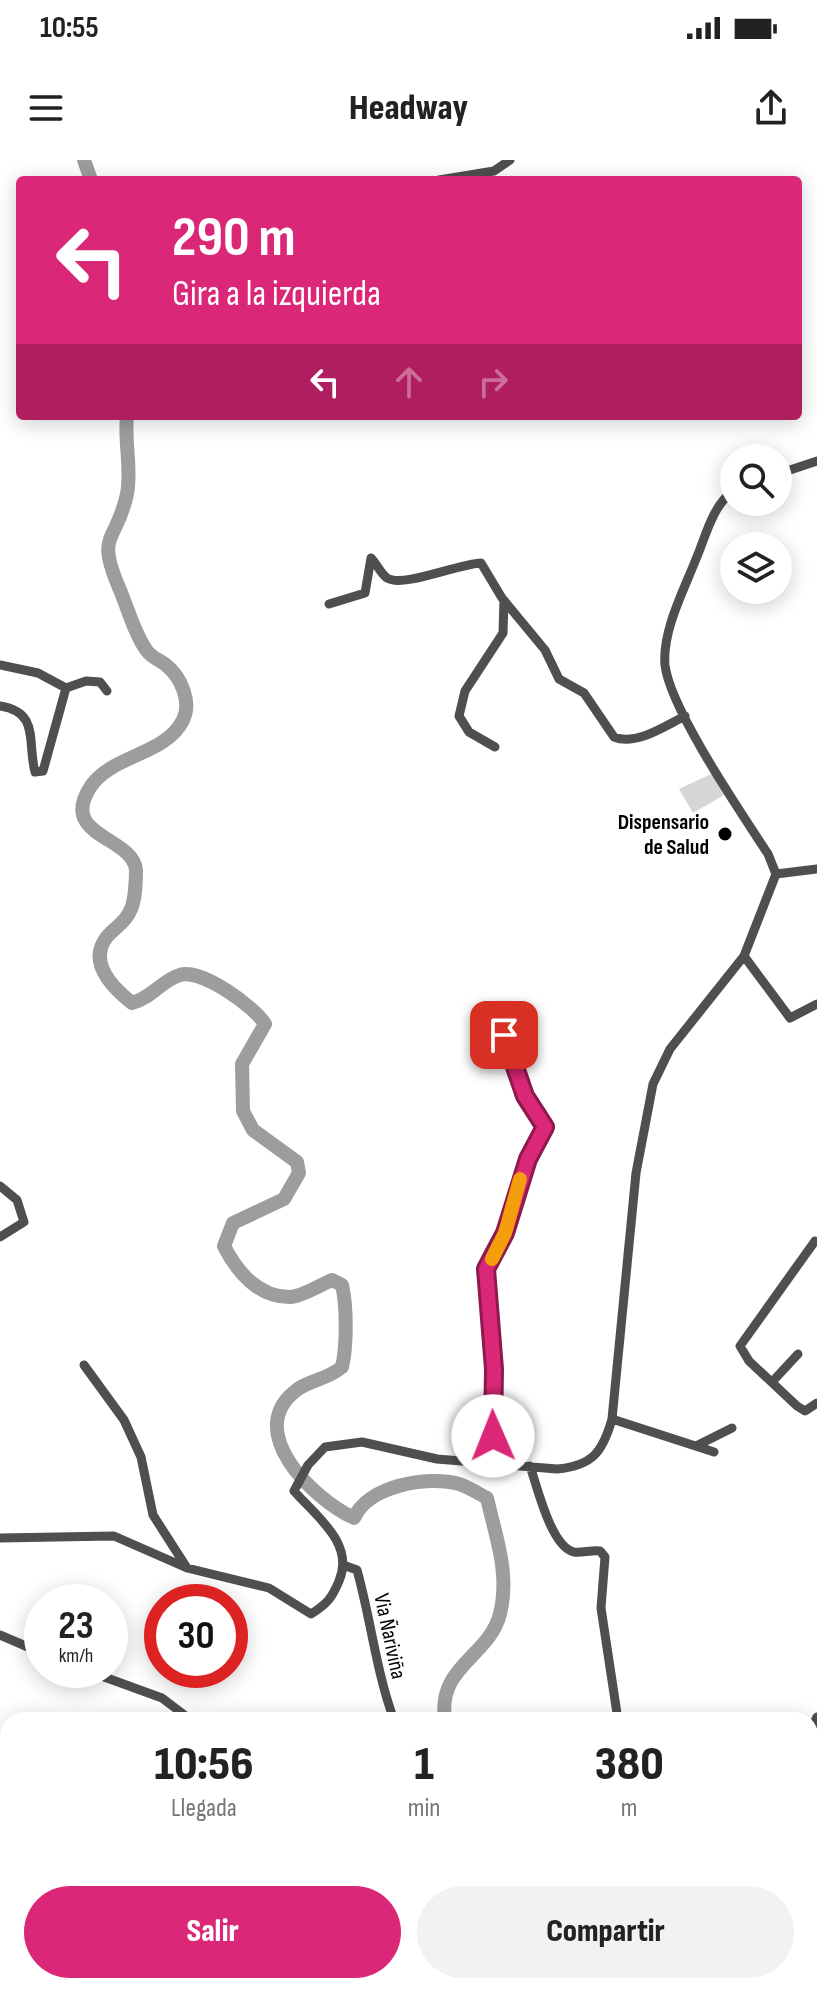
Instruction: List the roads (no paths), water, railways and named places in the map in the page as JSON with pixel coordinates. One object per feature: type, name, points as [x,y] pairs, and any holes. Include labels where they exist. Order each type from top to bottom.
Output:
[{"type":"street","points":[[463,176],[494,171],[510,160]]},
{"type":"street","points":[[792,469],[817,461]]},
{"type":"street","points":[[0,1538],[114,1536],[187,1568],[269,1588],[311,1614],[330,1602],[346,1566],[338,1540],[294,1491],[297,1481],[325,1447],[362,1442],[411,1453],[557,1469],[587,1464],[598,1455],[606,1442],[612,1419],[636,1173],[653,1084],[670,1049],[744,956],[776,874],[768,854],[685,716],[669,683],[666,646],[681,597],[720,505]]},
{"type":"street","points":[[329,604],[365,593],[371,558],[386,577],[399,582],[447,568],[481,563],[504,600],[545,650],[559,679],[584,693],[614,737],[619,740],[645,736],[685,716]]},
{"type":"street","points":[[495,747],[469,732],[459,716],[465,691],[503,633],[504,600]]},
{"type":"street","points":[[0,665],[38,673],[66,688],[86,681],[100,682],[107,691]]},
{"type":"street","points":[[0,706],[19,710],[27,719],[31,756],[35,772],[40,773],[66,688]]},
{"type":"street","points":[[776,874],[817,869]]},
{"type":"street","points":[[744,956],[790,1018],[817,1004]]},
{"type":"street","points":[[492,1462],[494,1369],[486,1269],[505,1233],[528,1159],[545,1127],[525,1096],[504,1035]]},
{"type":"street","points":[[0,1186],[17,1200],[24,1222],[0,1237]]},
{"type":"street","points":[[815,1241],[741,1341],[741,1351],[805,1411],[817,1403]]},
{"type":"street","points":[[772,1382],[798,1354]]},
{"type":"street","points":[[84,1365],[130,1433],[141,1457],[153,1515],[187,1568]]},
{"type":"street","points":[[612,1419],[714,1452]]},
{"type":"street","points":[[692,1447],[706,1444],[732,1428]]},
{"type":"street","points":[[530,1466],[553,1532],[560,1542],[576,1553],[600,1551],[605,1557],[600,1596],[617,1712]]},
{"type":"street","name":"Via Ñariviña","points":[[346,1566],[357,1570],[367,1604],[379,1677],[391,1712]]},
{"type":"street","points":[[0,1635],[24,1645]]},
{"type":"street","points":[[128,1686],[162,1698],[180,1712]]},
{"type":"waterway","points":[[84,160],[90,176]]},
{"type":"waterway","points":[[127,420],[127,494],[110,539],[109,558],[139,637],[149,653],[176,676],[184,690],[186,706],[183,720],[175,732],[100,776],[83,803],[83,816],[90,826],[123,850],[132,859],[136,870],[132,907],[126,919],[101,947],[101,966],[117,990],[132,1003],[174,977],[189,974],[227,990],[265,1024],[242,1064],[243,1111],[253,1130],[297,1162],[299,1173],[284,1199],[233,1223],[224,1246],[242,1274],[269,1293],[291,1297],[332,1280],[342,1285],[346,1315],[342,1367],[298,1389],[282,1406],[277,1424],[280,1443],[289,1462],[320,1496],[354,1518],[372,1498],[415,1482],[459,1484],[487,1498],[503,1570],[503,1599],[494,1629],[456,1674],[449,1687],[445,1712]]},
{"type":"place","name":"Dispensario de Salud","points":[[725,834]]}]
